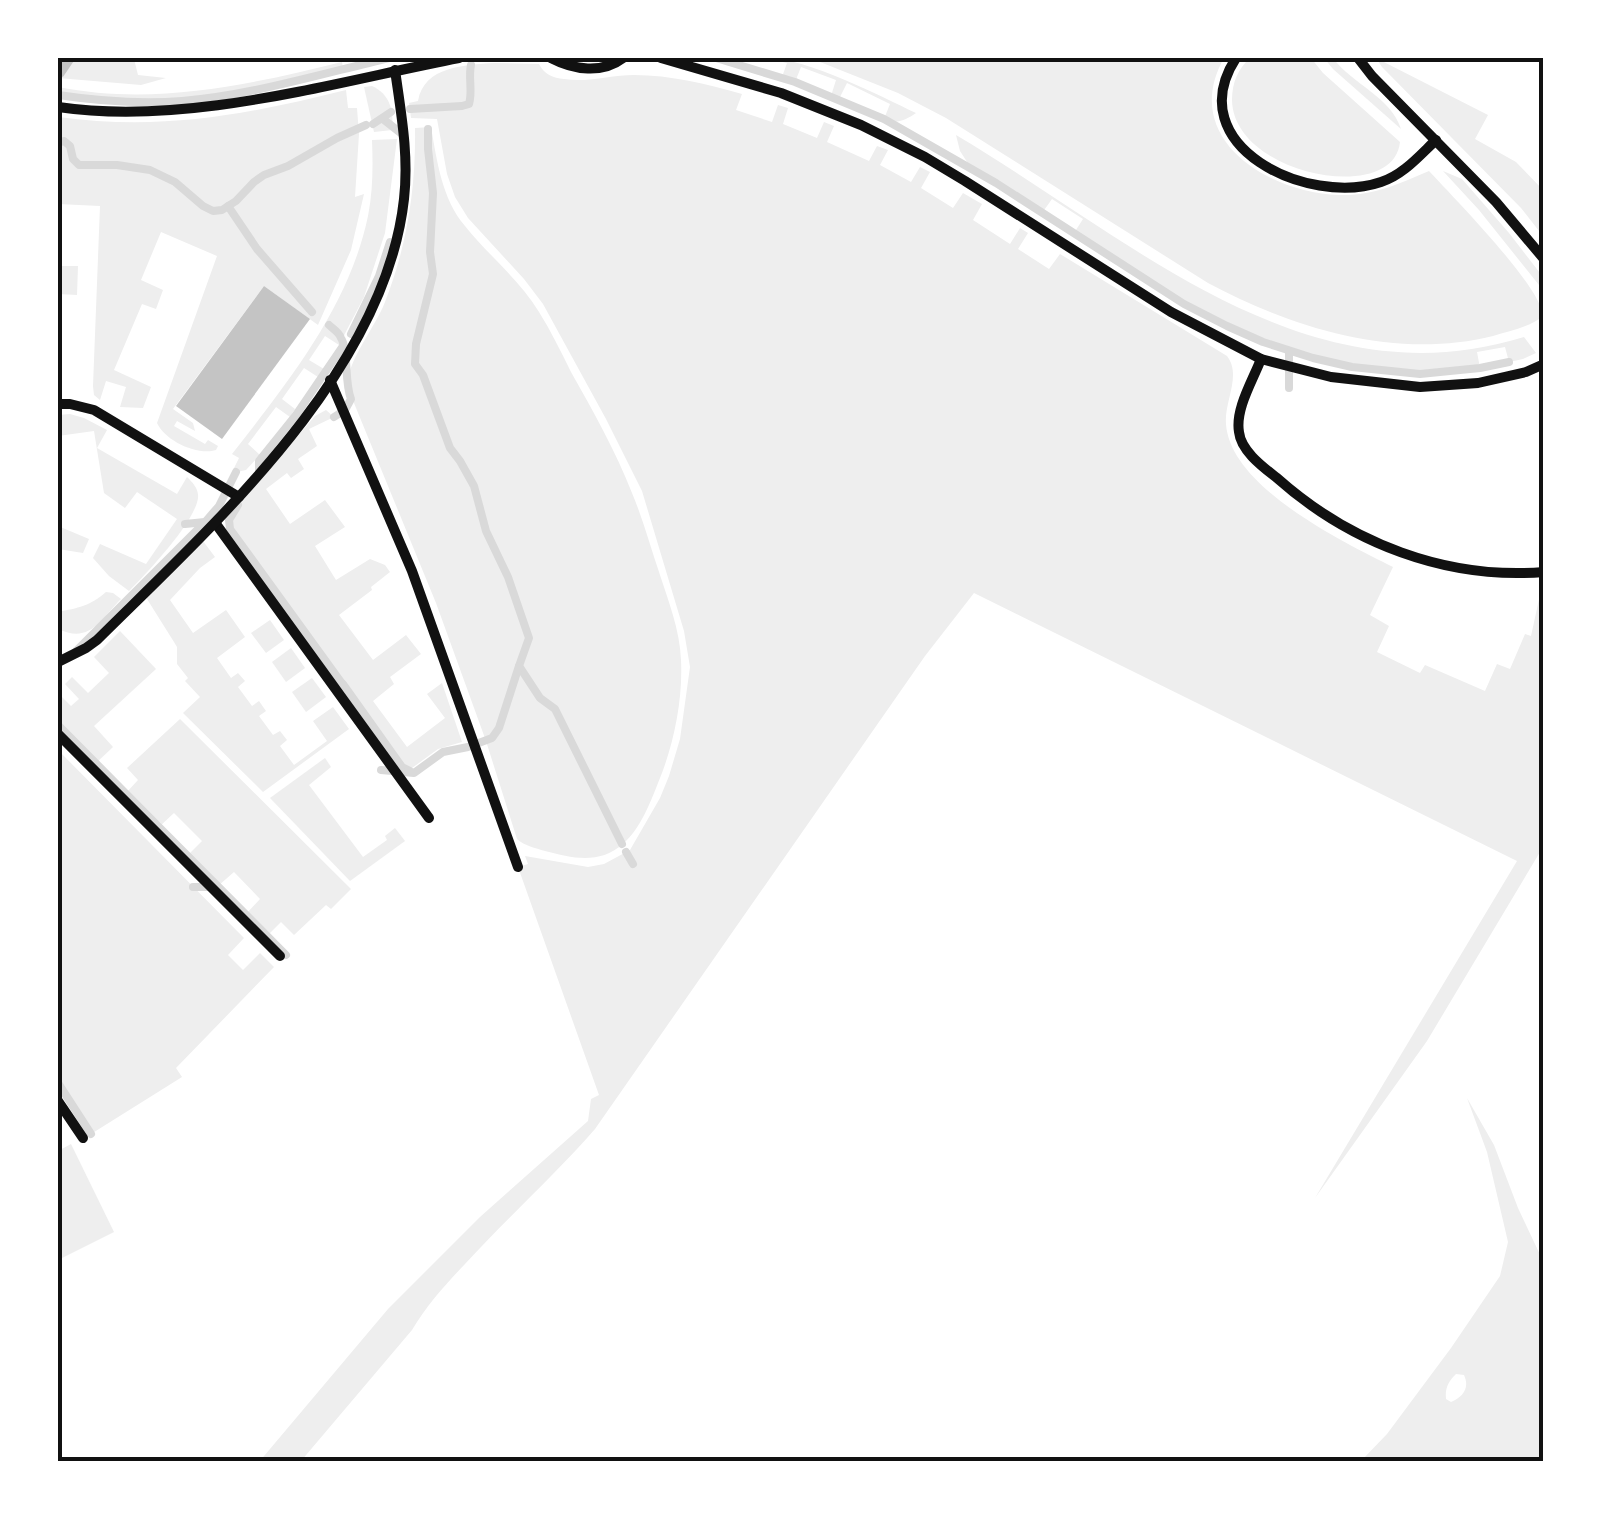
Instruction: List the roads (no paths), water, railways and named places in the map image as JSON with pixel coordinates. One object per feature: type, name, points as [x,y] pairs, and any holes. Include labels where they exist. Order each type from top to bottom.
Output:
[{"type":"street","points":[[58,107],[123,113],[209,106],[459,58]]},
{"type":"street","points":[[551,58],[578,68],[604,68],[623,58]]},
{"type":"street","points":[[660,58],[780,93],[861,125],[951,173],[1171,312],[1261,359],[1331,378],[1420,388],[1478,383],[1544,364]]},
{"type":"street","points":[[1236,58],[1221,96],[1227,128],[1252,157],[1286,177],[1324,186],[1376,184],[1402,171],[1436,140]]},
{"type":"street","points":[[1358,58],[1544,258]]},
{"type":"street","points":[[58,662],[97,640],[216,524],[284,442],[356,338],[379,292],[404,199],[406,154],[395,70]]},
{"type":"street","points":[[1261,359],[1243,405],[1238,431],[1250,452],[1301,498],[1363,537],[1424,560],[1473,570],[1544,572]]},
{"type":"street","points":[[330,380],[412,571],[518,867]]},
{"type":"street","points":[[58,404],[94,410],[238,497]]},
{"type":"street","points":[[216,524],[429,818]]},
{"type":"street","points":[[58,734],[280,956]]},
{"type":"street","points":[[58,1101],[83,1138]]},
{"type":"waterway","points":[[58,95],[135,102],[208,98],[389,58]]},
{"type":"waterway","points":[[716,58],[795,82],[884,119],[996,183],[1184,304],[1263,342],[1352,367],[1420,374],[1509,362]]},
{"type":"waterway","points":[[410,109],[469,104],[471,65]]},
{"type":"waterway","points":[[373,124],[391,112]]},
{"type":"waterway","points":[[383,119],[402,134]]},
{"type":"waterway","points":[[58,143],[64,141],[70,146],[79,165],[150,170],[175,182],[213,211],[236,201],[264,175],[366,125]]},
{"type":"waterway","points":[[428,129],[433,274],[415,364],[423,375],[450,448],[474,486],[486,531],[508,577],[529,638],[519,666],[540,698],[555,709],[622,844]]},
{"type":"waterway","points":[[228,206],[257,249],[312,312]]},
{"type":"waterway","points":[[351,334],[379,276],[390,242]]},
{"type":"waterway","points":[[329,325],[343,344],[351,399],[345,410],[334,417]]},
{"type":"waterway","points":[[259,474],[259,461],[343,346]]},
{"type":"waterway","points":[[1289,352],[1289,388]]},
{"type":"waterway","points":[[76,651],[206,521],[219,506],[236,472]]},
{"type":"waterway","points":[[238,505],[229,520],[230,529],[341,682]]},
{"type":"waterway","points":[[185,524],[205,522]]},
{"type":"waterway","points":[[381,770],[414,773],[443,752],[492,738],[499,728],[519,666]]},
{"type":"waterway","points":[[343,684],[402,767],[410,771]]},
{"type":"waterway","points":[[58,725],[156,824]]},
{"type":"waterway","points":[[159,827],[286,955]]},
{"type":"waterway","points":[[626,852],[633,864]]},
{"type":"waterway","points":[[193,887],[213,887]]},
{"type":"waterway","points":[[58,1083],[91,1134]]}]
